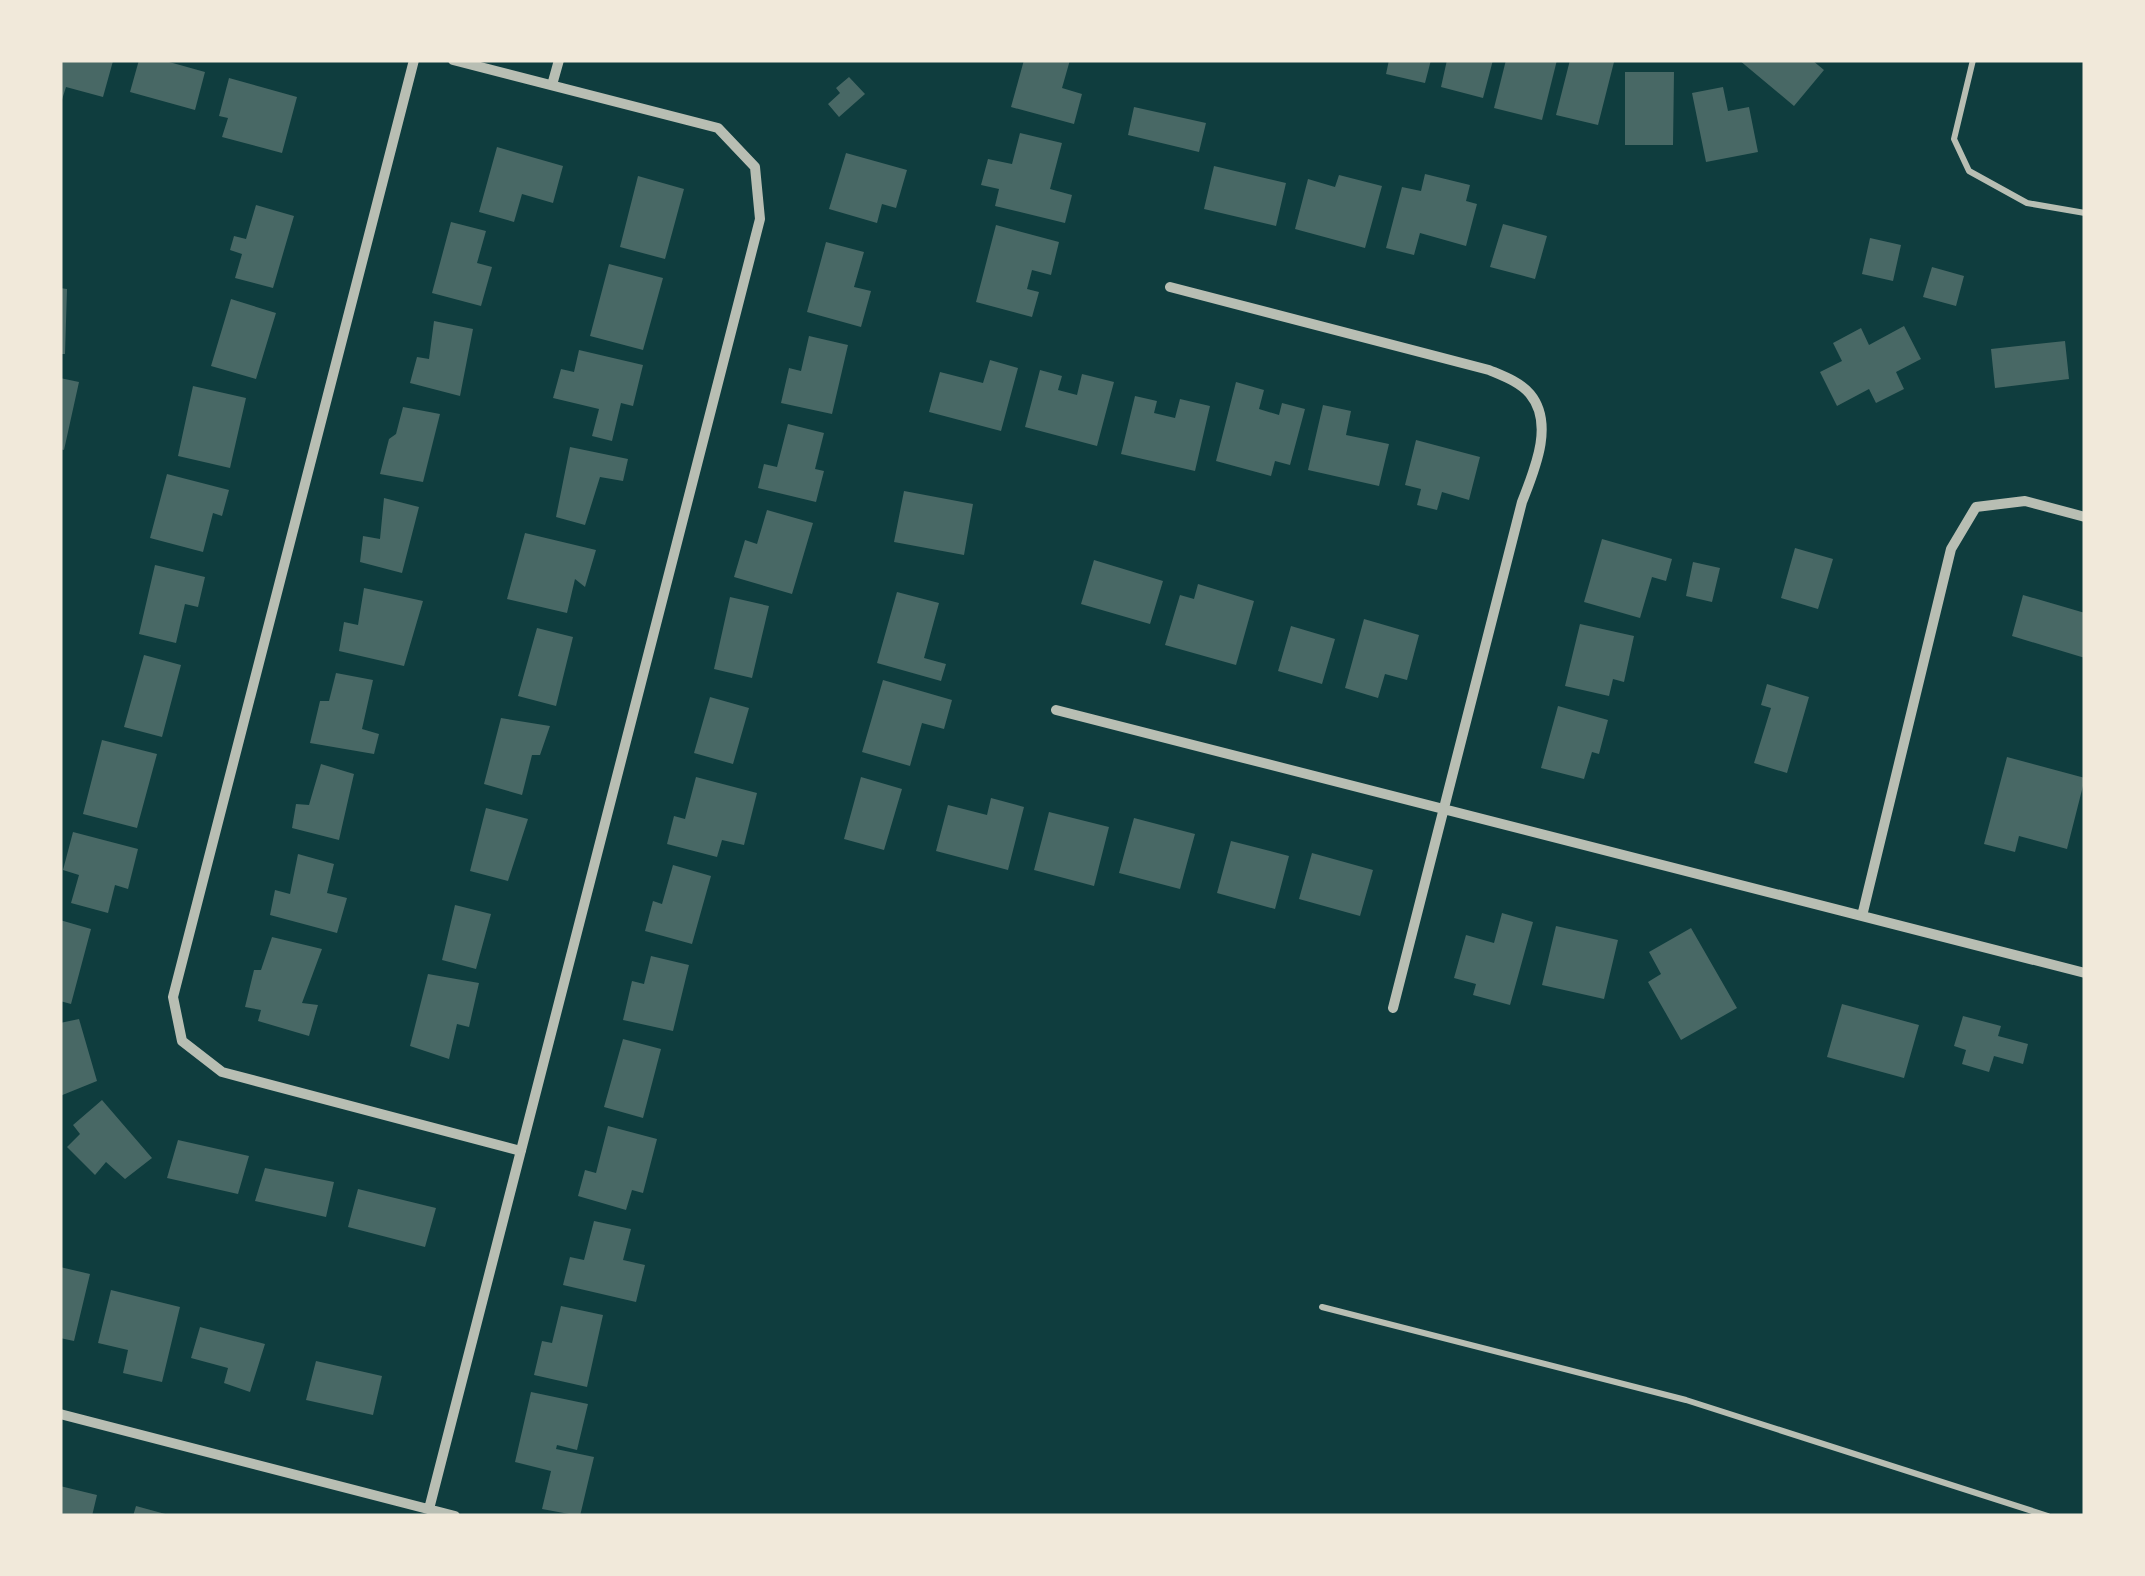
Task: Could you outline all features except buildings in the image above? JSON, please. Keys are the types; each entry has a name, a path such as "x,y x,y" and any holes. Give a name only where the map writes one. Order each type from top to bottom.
{"street":[{"path":"414,60 174,997 182,1041 222,1072 521,1151"},
{"path":"429,1509 760,219 755,167 718,128 453,60"},
{"path":"552,86 559,60"},
{"path":"1170,287 1489,370 1532,396 1542,424 1538,458 1522,502 1393,1008"},
{"path":"1862,916 1951,548 1976,507 2024,501 2085,516"},
{"path":"1056,710 1444,806 2085,973"},
{"path":"60,1414 455,1516"}],"lane":[{"path":"1973,60 1954,139 1969,171 2027,203 2085,213"},
{"path":"1322,1307 1686,1400 2048,1516"}]}
